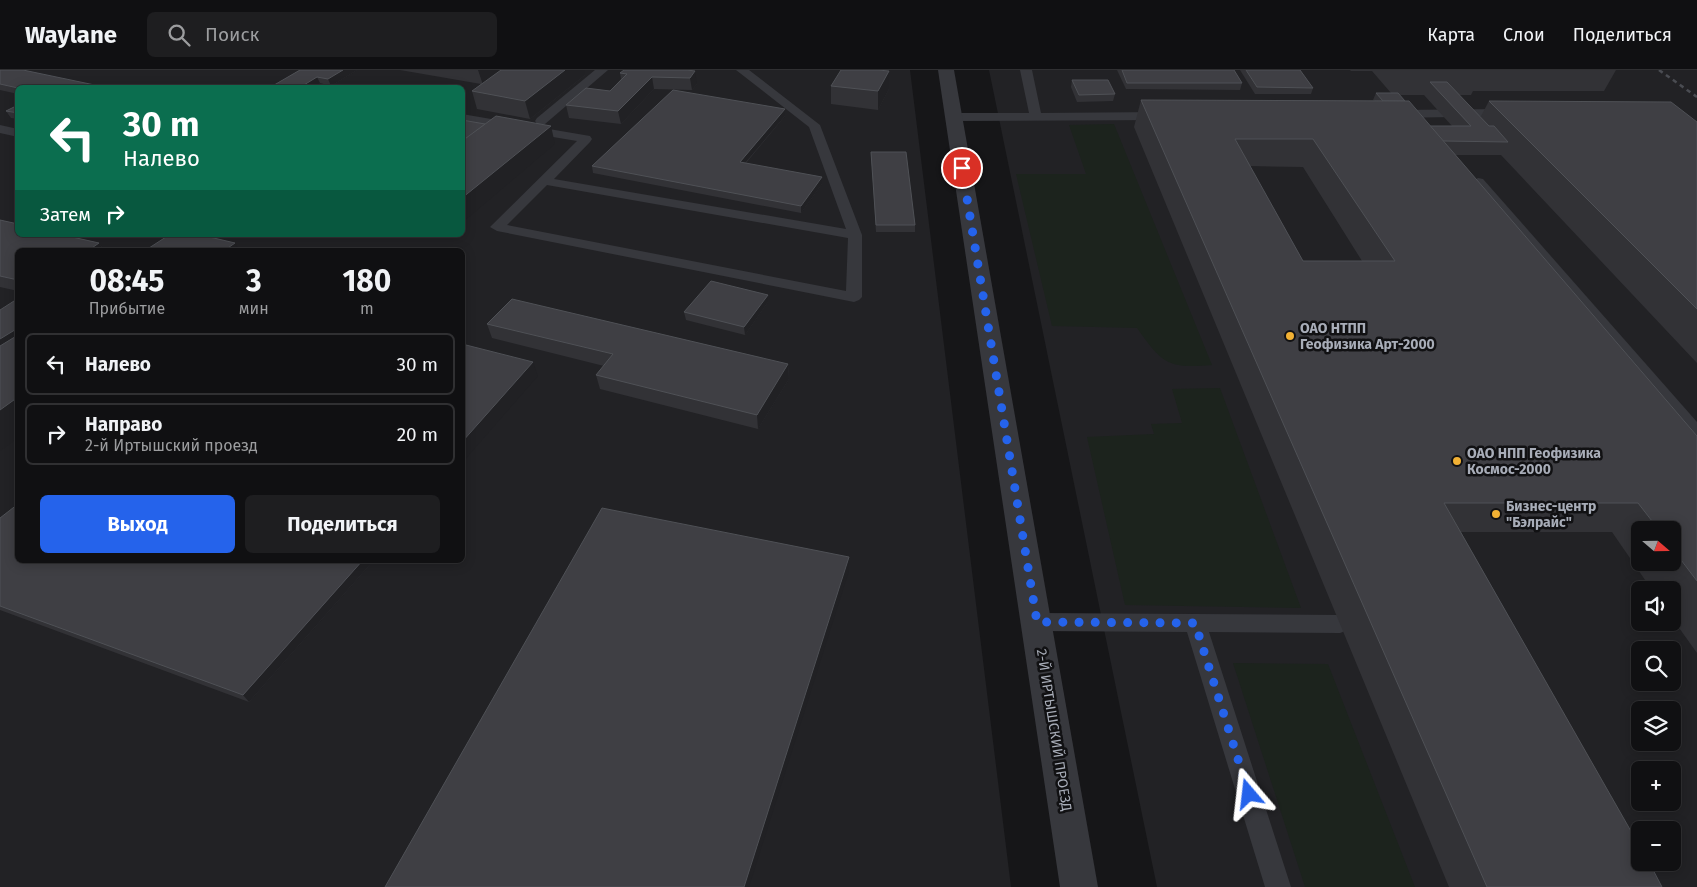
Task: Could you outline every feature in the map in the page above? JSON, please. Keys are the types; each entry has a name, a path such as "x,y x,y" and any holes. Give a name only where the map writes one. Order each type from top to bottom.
{"street":[{"name":"2-Й ИРТЫШСКИЙ ПРОЕЗД","path":"946,70 1079,887"}],"lane":[{"path":"541,121 602,70"},
{"path":"465,119 586,140 497,227 854,297 855,235 814,124 742,70"},
{"path":"1026,70 1036,117"},
{"path":"1381,114 1518,113"},
{"path":"1419,114 1432,129"},
{"path":"953,118 1177,116"},
{"path":"0,129 15,132"},
{"path":"1471,174 1697,434"},
{"path":"544,181 855,235"},
{"path":"1037,622 1340,624"},
{"path":"1195,623 1278,887"}],"shaded area":[{"path":"0,70 910,70 1011,887 0,887"},
{"path":"989,70 1697,70 1697,887 1157,887"},
{"path":"1114,124 1212,365 1185,366 1167,361 1153,349 1137,328 1052,326 1016,174 1086,174 1069,125"},
{"path":"1220,388 1301,608 1125,605 1087,437 1154,434 1151,424 1182,423 1172,389"},
{"path":"1233,663 1328,664 1415,887 1305,887"}],"building":[{"path":"0,70 23,70 95,85 15,85 15,87 0,84"},
{"path":"300,70 343,70 328,79 317,77 304,85 274,85"},
{"path":"501,70 565,70 525,101 472,91"},
{"path":"624,70 695,71 690,78 652,77 618,111 566,105 586,88 610,91 627,74 620,73"},
{"path":"841,70 889,71 878,91 831,86"},
{"path":"1122,70 1234,70 1242,83 1127,83"},
{"path":"1246,70 1300,70 1313,88 1257,87"},
{"path":"1072,80 1108,80 1115,94 1079,95"},
{"path":"1430,82 1447,82 1489,126 1494,126 1508,142 1443,141 1430,126 1471,126"},
{"path":"673,90 785,109 740,162 822,177 801,206 592,166"},
{"path":"1376,93 1398,93 1405,101 1383,101"},
{"name":"Бизнес-центр \"Бэлрайс\"","path":"1141,100 1409,101 1697,436 1697,581 1681,560 1681,521 1652,521 1638,503 1444,503 1631,831 1631,871 1654,871 1662,887 1487,887","holes":["1235,139 1313,139 1395,261 1303,261"]},
{"path":"1489,101 1671,102 1697,122 1697,309"},
{"path":"15,106 15,112 6,111"},
{"path":"496,116 551,126 465,196 465,139"},
{"path":"465,121 485,124 465,139"},
{"path":"871,152 906,152 915,225 876,225"},
{"path":"0,220 15,223 15,237 72,237 99,243 92,248 15,248 15,279 0,276"},
{"path":"166,237 210,237 235,243 228,248 149,248"},
{"path":"711,281 768,295 744,327 684,312"},
{"path":"512,299 788,364 757,415 596,375 613,354 487,324"},
{"path":"15,301 15,330 0,339 0,310"},
{"path":"15,337 15,399 0,410 0,346"},
{"path":"465,345 533,362 465,439"},
{"path":"15,506 15,563 360,563 243,695 0,606 0,518"},
{"path":"602,508 849,557 744,887 385,887"}],"railway":[{"path":"1659,70 1697,97"}],"place":[{"name":"ОАО НТПП Геофизика Арт-2000","path":"1290,336"},
{"name":"ОАО НПП Геофизика Космос-2000","path":"1457,461"},
{"name":"Бизнес-центр \"Бэлрайс\"","path":"1496,514"}],"route":[{"path":"962,168 1037,622 1195,623 1249,794"}]}
